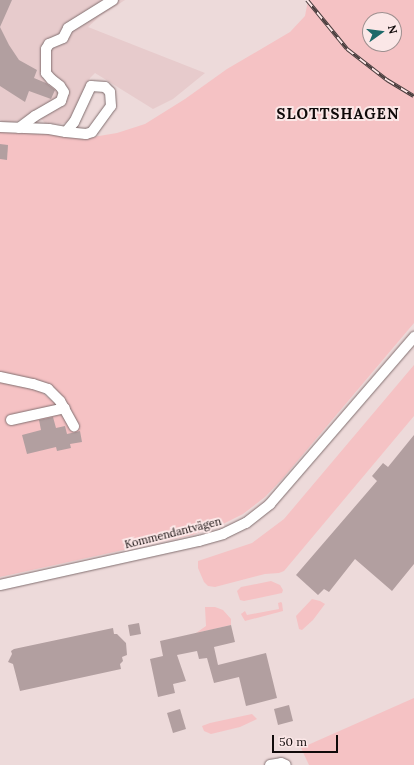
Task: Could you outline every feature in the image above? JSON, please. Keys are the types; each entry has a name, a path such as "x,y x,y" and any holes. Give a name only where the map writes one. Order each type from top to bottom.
{"street":[{"path":"19,128 35,116 61,101 64,92 60,86 46,73 46,49 49,44 63,38 68,28 113,0"},
{"path":"0,127 86,134 92,132 111,106 110,92 105,87 91,86 74,122 66,132"},
{"name":"Kommendantvägen","path":"0,585 199,541 224,534 246,523 270,504 414,337"},
{"path":"0,377 33,384 48,390 65,408 74,426"},
{"path":"11,420 65,408"},
{"path":"270,765 281,763 286,765"}],"shaded area":[{"path":"0,0 125,0 100,16 88,27 205,73 173,99 153,109 95,73 90,78 69,122 61,124 45,123 35,112 15,122 5,123 0,120"},
{"path":"308,0 414,0 414,323 283,478 265,497 243,514 223,524 192,535 0,577 0,380 39,390 51,400 57,394 0,373 0,131 93,137 117,133 145,124 185,99 227,69 290,32 305,16"},
{"path":"414,365 414,416 284,571 265,574 215,587 208,586 204,582 198,568 198,561 252,543 284,519"},
{"path":"271,581 280,585 283,590 282,593 244,601 240,600 237,591 241,587"},
{"path":"312,599 325,604 313,620 302,630 299,629 296,616"},
{"path":"281,602 283,611 245,621 241,614 245,611 247,615 279,609 278,603"},
{"path":"205,607 215,607 223,610 231,619 231,625 196,633 206,626"},
{"path":"414,698 414,765 309,765 301,748"},
{"path":"252,714 257,719 240,727 211,734 204,731 202,726 210,723"}],"building":[{"path":"0,0 12,0 0,27"},
{"path":"0,27 19,60 37,70 34,78 46,83 55,90 51,99 29,91 25,102 0,86"},
{"path":"0,144 8,145 7,160 0,159"},
{"path":"53,417 56,428 65,426 67,434 80,431 82,442 70,444 71,448 57,451 56,447 27,454 22,435 41,430 39,420"},
{"path":"414,435 414,564 392,591 355,559 329,592 324,589 318,595 296,575 377,481 372,476 383,463 388,467"},
{"path":"139,623 141,634 130,636 128,625"},
{"path":"231,625 235,642 214,647 218,665 266,653 277,698 246,706 239,677 214,683 207,658 199,659 197,651 177,655 186,681 173,684 175,693 158,697 150,659 163,656 160,641"},
{"path":"113,628 114,634 117,634 126,643 127,655 122,657 123,661 120,664 121,669 20,691 13,664 8,662 12,654 11,651 14,649"},
{"path":"289,705 293,721 278,725 274,709"},
{"path":"180,709 186,729 173,733 167,713"}],"railway":[{"path":"307,0 347,49 387,80 414,96"}],"district":[{"name":"SLOTTSHAGEN","path":"338,114"}]}
